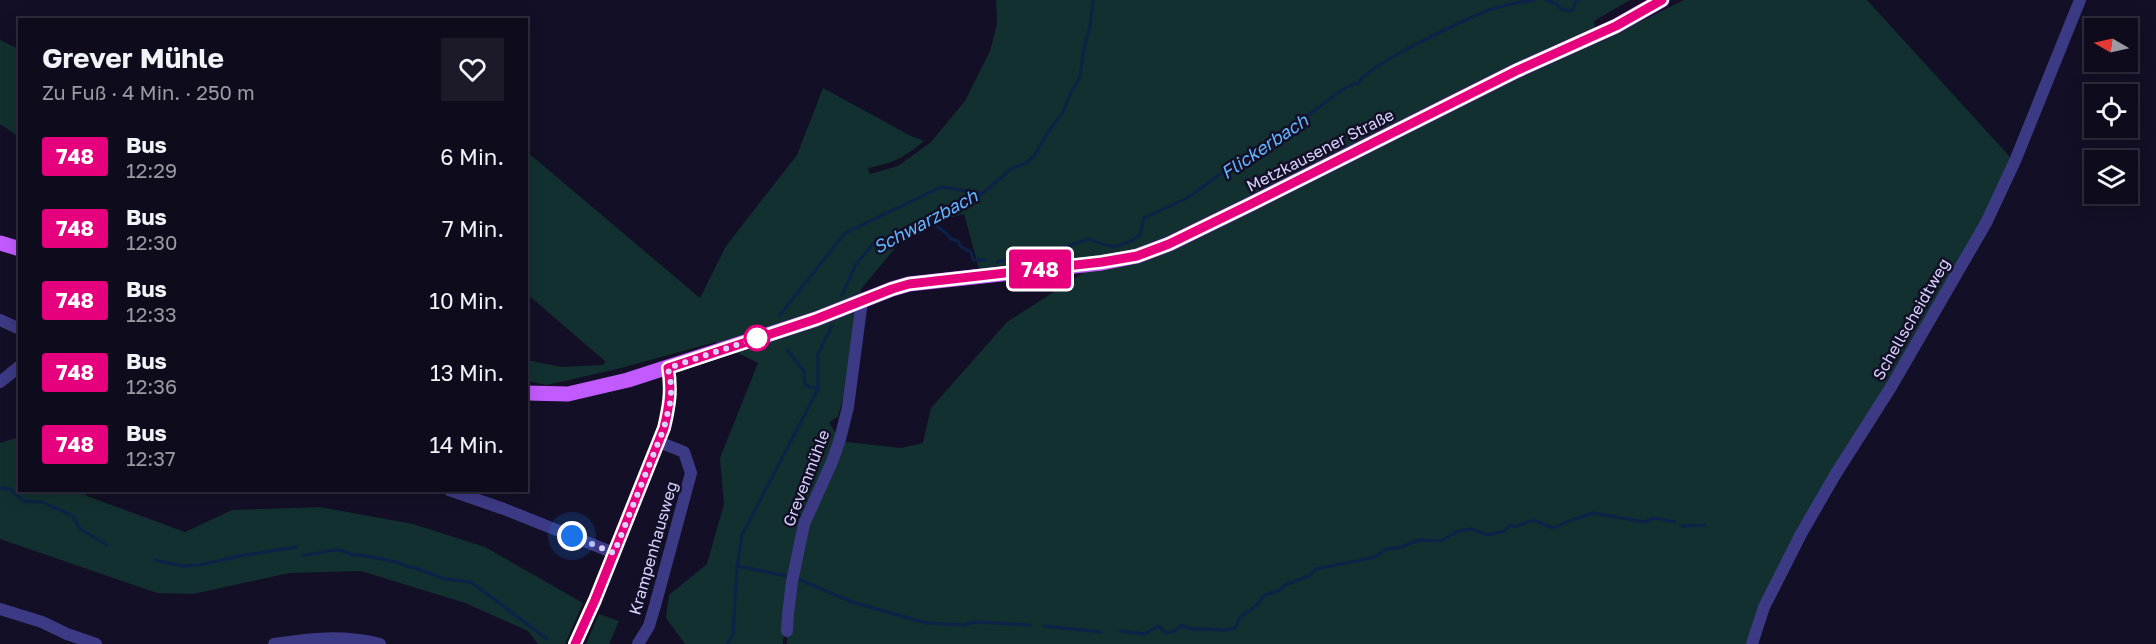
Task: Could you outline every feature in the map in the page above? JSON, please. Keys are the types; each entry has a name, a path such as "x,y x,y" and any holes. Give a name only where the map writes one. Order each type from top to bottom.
{"main road":[{"name":"Metzkausener Straße","path":"528,393 549,395 585,392 668,368 816,319 892,289 928,281 1102,262 1137,256 1169,244 1516,71 1616,26 1662,0"},
{"path":"0,243 18,248"}],"street":[{"name":"Schellscheidtweg","path":"1752,644 1764,607 1801,534 1835,475 1891,387 1986,223 2015,161 2080,0"},
{"name":"Grevenmühle","path":"787,631 792,582 804,524 832,462 848,407 862,301"},
{"path":"0,320 18,327"},
{"path":"0,381 18,368"},
{"path":"575,644 659,442 671,399 668,368"},
{"name":"Krampenhausweg","path":"638,644 649,626 692,473 684,452 659,442"},
{"path":"455,492 614,553"},
{"path":"0,609 42,622 94,644"},
{"path":"274,644 322,638 380,644"}],"green space":[{"path":"996,0 1630,0 1594,21 1597,43 1684,0 1867,0 2011,158 1983,221 1843,456 1749,644 787,644 787,615 784,614 783,644 685,644 666,618 669,595 707,564 724,504 720,458 758,363 716,342 547,385 528,381 528,360 562,367 602,365 606,362 528,295 528,153 700,298 726,246 797,155 823,88 924,141 898,159 868,168 870,174 898,166 931,142 965,101 990,51 997,24","holes":["964,214 979,269 1102,258 1083,273 1007,322 931,408 923,443 901,448 838,441 829,422 838,417 853,361 854,335 861,289 912,228"]},
{"path":"0,40 18,49 18,136 0,124"},
{"path":"18,437 18,492 84,492 87,496 185,532 232,510 320,507 413,524 485,547 583,603 565,644 538,644 528,631 465,603 361,571 289,573 193,594 157,593 0,539 0,443"},
{"path":"599,614 619,621 609,644 586,644"}],"waterway":[{"name":"Schwarzbach","path":"842,295 856,264 873,244 956,209 983,193 1011,169 1026,163 1034,156 1062,114 1080,77 1093,0"},
{"name":"Flickerbach","path":"997,262 1018,255 1029,259 1089,239 1110,246 1127,243 1140,235 1144,218 1187,198 1249,154 1262,150 1267,142 1342,90 1358,84 1378,66 1440,32 1489,10 1534,0"},
{"name":"Flickerbach","path":"1546,0 1569,11 1573,10 1578,0"},
{"path":"779,316 845,233 941,187 981,193"},
{"name":"Flickerbach","path":"932,221 951,239 958,241 961,247 971,252 973,260 986,260"},
{"name":"Schwarzbach","path":"727,644 733,634 737,566 742,535 818,389 818,354 832,326"},
{"path":"787,350 804,371 805,385 817,389"},
{"path":"0,488 10,489 23,501 42,502 73,516 80,529 107,545"},
{"path":"1120,631 1145,634 1158,626 1166,633 1175,631 1181,625 1196,629 1235,628 1240,617 1254,608 1265,595 1309,576 1316,569 1375,557 1386,549 1398,548 1419,540 1441,541 1458,531 1471,529 1488,535 1504,531 1509,526 1517,526 1534,520 1553,528 1593,513 1644,522 1654,518 1675,522"},
{"path":"1682,526 1705,525"},
{"path":"155,560 182,566 199,565 297,547"},
{"path":"302,555 339,550 351,555 396,562 445,579 471,582 547,639"},
{"path":"737,566 787,576"},
{"path":"798,579 852,602 926,623 964,625 974,622 1030,625"},
{"path":"1044,626 1101,632"}],"bus line":[{"name":"748","path":"575,644 664,428 671,399 668,368 816,319 909,284 1137,256 1169,244 1516,71 1616,26 1662,0"}],"route":[{"path":"572,536 614,553 664,428 671,399 668,368 757,338"}]}
